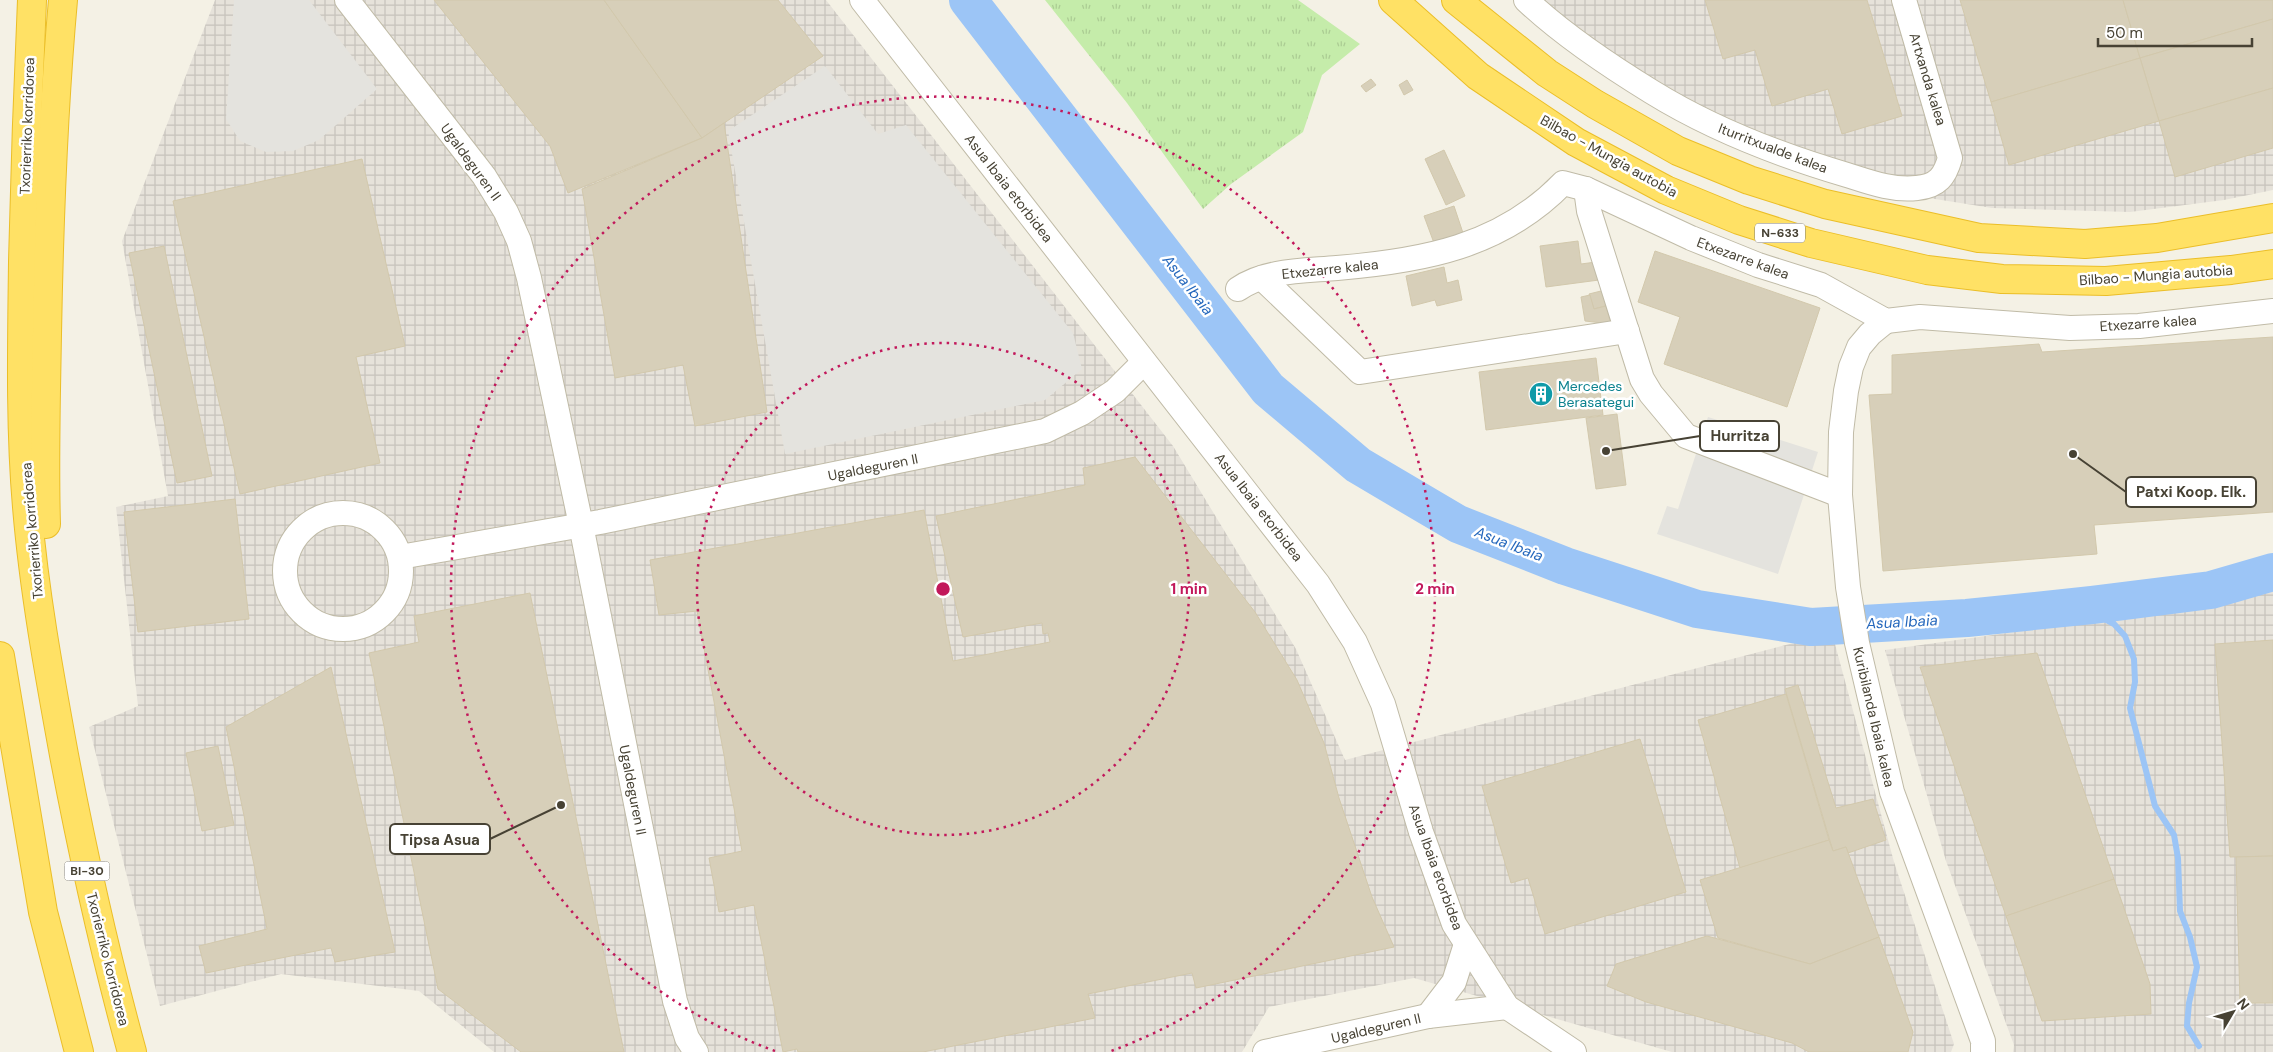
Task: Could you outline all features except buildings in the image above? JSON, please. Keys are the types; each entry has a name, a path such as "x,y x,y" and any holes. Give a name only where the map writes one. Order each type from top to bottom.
{"highway":[{"name":"Txorierriko korridorea","path":"32,0 23,282 22,417 33,569 51,688 93,901 132,1052"},
{"path":"51,688 45,465 52,153 63,0"},
{"name":"Bilbao - Mungia autobia","path":"1393,0 1478,76 1576,142 1666,190 1739,220 1811,243 1927,270 2002,279 2106,281 2231,270 2273,264"},
{"path":"1456,0 1547,74 1595,104 1678,151 1749,180 1825,204 1979,238 2085,244 2157,238 2273,218"},
{"path":"0,656 43,912"},
{"path":"0,766 43,912 80,1052"}],"street":[{"name":"Ugaldeguren II","path":"347,0 484,176 506,212 519,242 529,278 581,525 675,1001 687,1038 696,1052"},
{"name":"Asua Ibaia etorbidea","path":"862,0 1318,584 1355,642 1383,704 1421,832 1454,924 1506,1007 1574,1052"},
{"name":"Iturritxualde kalea","path":"1526,0 1551,23 1652,92 1730,134 1810,164 1884,186 1917,188 1934,184 1946,174 1950,158"},
{"name":"Artxanda kalea","path":"1904,0 1950,158"},
{"name":"Etxezarre kalea","path":"1238,289 1252,279 1394,262 1444,251 1499,231 1520,220 1536,209 1563,183 1586,189 1691,238 1758,265 1821,285 1886,321 1920,317 2070,328 2139,326 2273,311"},
{"path":"1586,189 1589,211 1642,379 1651,394 1686,436 1840,495"},
{"path":"1262,278 1360,372 1627,331"},
{"name":"Kuribilanda Ibaia kalea","path":"1886,321 1870,334 1859,347 1851,367 1841,432 1840,495 1848,587 1857,643 1892,792 1976,1019 1983,1041 1984,1052"},
{"name":"Ugaldeguren II","path":"400,557 581,525 1045,431 1082,413 1114,391 1144,362"},
{"path":"340,513 360,515 378,524 392,539 400,557 402,575 398,593 388,609 375,621 358,628 340,630 322,626 306,617 293,602 286,583 285,563 295,538 304,528 320,517 340,513"},
{"name":"Ugaldeguren II","path":"1428,1016 1454,982 1466,944"},
{"name":"Ugaldeguren II","path":"1265,1052 1428,1016 1506,1007"}],"shaded area":[{"path":"215,0 826,0 1173,446 1296,649 1345,760 1832,633 1894,862 1954,1044 1951,1052 1672,1052 1414,978 1269,1007 1242,1052 494,1052 419,991 281,974 160,1006 89,727 138,706 116,507 168,496 122,241"},
{"path":"234,0 309,0 377,89 319,140 293,151 266,152 240,141 226,119"},
{"path":"1526,0 2273,0 2273,190 2224,200 2130,212 1992,208 1916,196 1730,134"},
{"path":"825,66 878,134 906,125 1073,333 1082,369 1045,400 785,454 728,131"},
{"path":"1708,417 1818,452 1778,574 1657,534 1667,506 1678,509"},
{"path":"2273,583 2273,1052 2013,1052 2014,1045 1946,861 1885,650 2114,618 2162,609"}],"green space":[{"path":"1045,0 1298,0 1360,44 1322,75 1303,132 1231,184 1203,209 1127,103"}],"waterway":[{"name":"Asua Ibaia","path":"968,0 1268,389 1358,465 1458,524 1565,566 1697,609 1811,627 1967,618 2092,605 2211,590 2273,572"},
{"path":"2079,605 2114,624 2125,636 2134,659 2135,682 2130,708 2155,806 2174,835 2178,858 2180,911 2190,937 2197,967 2189,1003 2187,1026 2199,1046"}],"place":[{"name":"Mercedes Berasategui","path":"1541,394"},
{"name":"Hurritza","path":"1606,451"},
{"name":"Patxi Koop. Elk.","path":"2073,454"},
{"name":"Tipsa Asua","path":"561,805"}]}
